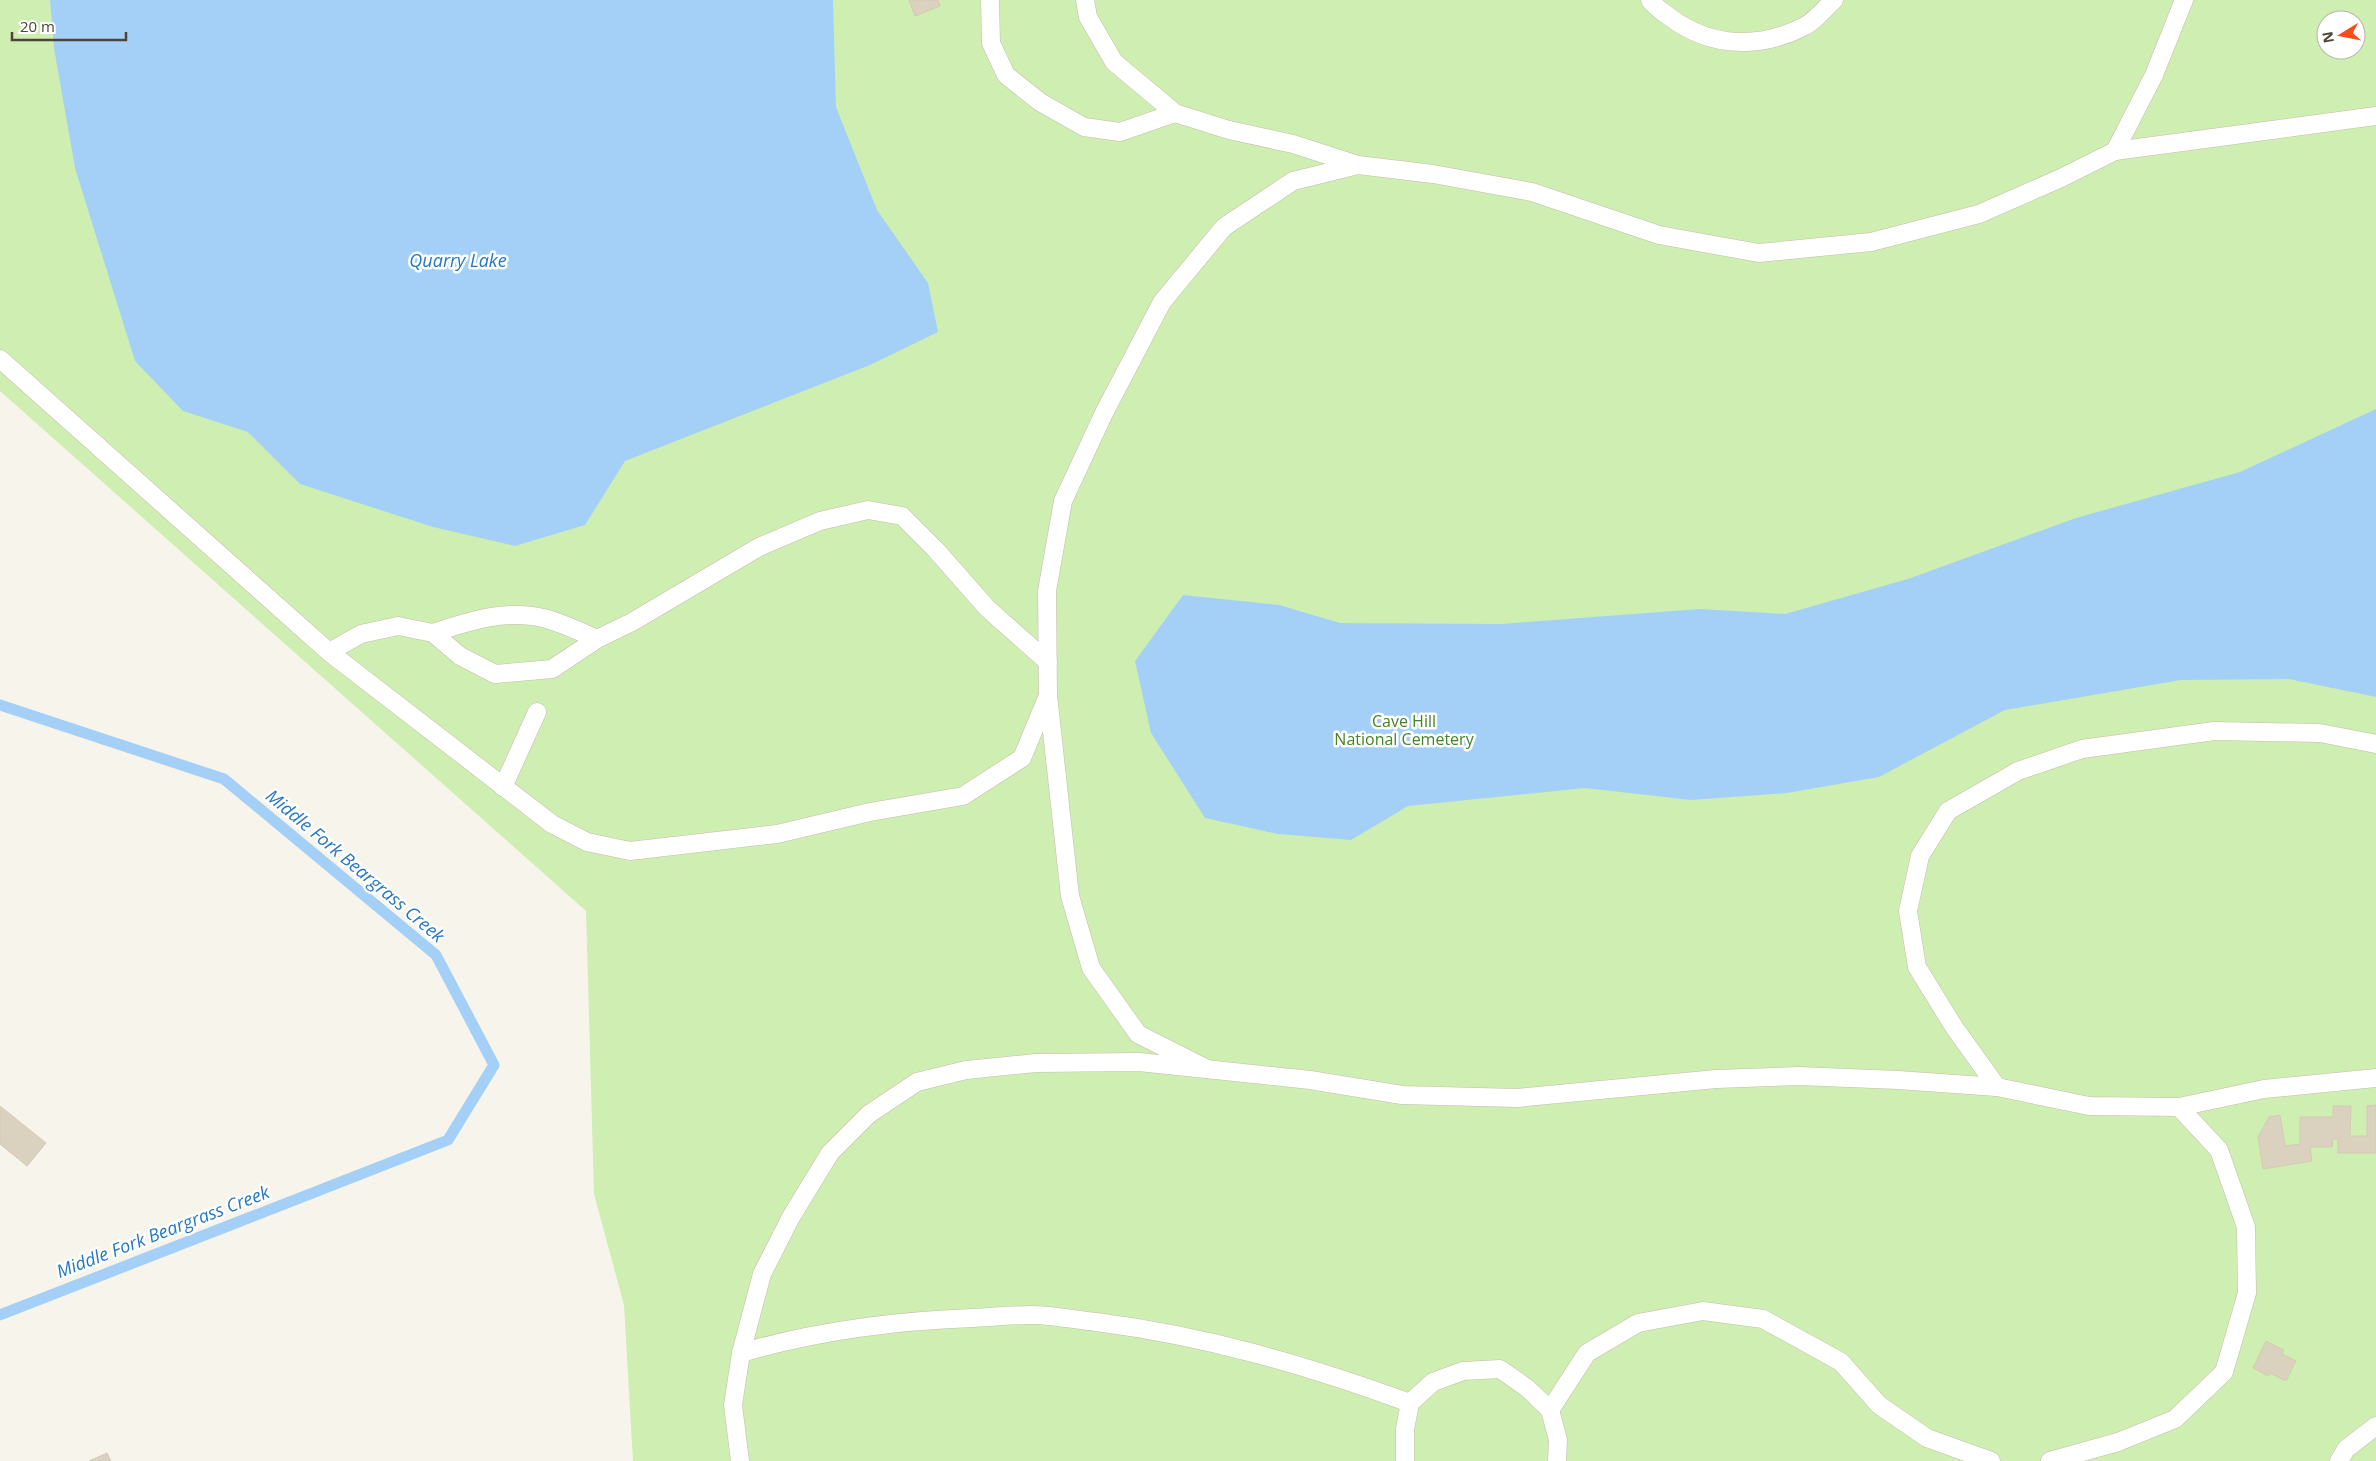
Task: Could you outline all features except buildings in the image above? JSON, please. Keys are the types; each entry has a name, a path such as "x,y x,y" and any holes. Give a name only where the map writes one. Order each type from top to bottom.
{"lane":[{"path":"990,0 991,43 1006,75 1040,102 1084,126 1120,132 1175,113"},
{"path":"1085,0 1088,16 1114,62 1175,113 1228,130 1293,144 1358,165 1433,174 1532,192 1659,235 1759,253 1870,242 1979,214 2061,178 2115,151 2376,116"},
{"path":"1650,0 1654,6 1688,30 1727,42 1768,40 1807,25 1834,0"},
{"path":"2115,151 2154,76 2184,0"},
{"path":"1207,1069 1138,1034 1091,968 1070,896 1048,696 1047,592 1064,501 1104,412 1162,302 1224,227 1293,181 1358,165"},
{"path":"0,359 329,652 552,824 587,842 630,851 777,834 870,812 963,796 1022,758 1048,696"},
{"path":"329,652 361,634 398,626 433,633 460,656 495,674 552,669 597,639 632,622 759,547 820,521 868,510 902,516 936,550 988,608 1048,662"},
{"path":"433,633 468,621 509,614 546,619 597,639"},
{"path":"503,787 537,712"},
{"path":"1996,1087 1954,1027 1917,967 1908,911 1920,856 1948,811 2018,771 2082,749 2214,731 2320,733 2376,744"},
{"path":"740,1461 733,1405 741,1353 762,1274 791,1217 830,1153 869,1114 917,1082 966,1070 1036,1064 1139,1062 1310,1080 1402,1095 1517,1098 1716,1079 1800,1076 1996,1087 2089,1106 2179,1107 2264,1089 2376,1078"},
{"path":"2050,1461 2118,1442 2175,1419 2224,1372 2247,1293 2246,1226 2219,1150 2179,1107"},
{"path":"1550,1410 1587,1353 1638,1323 1703,1311 1763,1319 1841,1362 1879,1405 1927,1438 1990,1461"},
{"path":"741,1353 779,1342 826,1333 917,1320 1033,1315 1143,1328 1249,1350 1410,1403"},
{"path":"1404,1461 1405,1428 1410,1403 1433,1382 1463,1371 1500,1369 1527,1388 1550,1410 1558,1440 1557,1461"},
{"path":"2339,1461 2346,1449 2376,1426"}],"green space":[{"name":"Cave Hill National Cemetery","path":"0,0 2376,0 2376,1461 633,1461 624,1305 594,1194 586,911 0,391"}],"water":[{"name":"Quarry Lake","path":"50,0 833,0 836,107 877,210 928,283 938,332 870,365 625,461 585,525 515,546 433,527 300,484 248,432 183,411 135,361 75,168 54,48"},
{"path":"2376,409 2376,697 2289,679 2181,680 2005,710 1879,777 1787,793 1691,800 1585,788 1408,806 1351,840 1278,834 1205,818 1151,733 1135,661 1183,595 1279,605 1340,623 1501,624 1700,609 1785,614 1908,579 2076,518 2240,472"}],"waterway":[{"name":"Middle Fork Beargrass Creek","path":"0,705 224,779 436,955 494,1065 448,1140 0,1315"}]}
